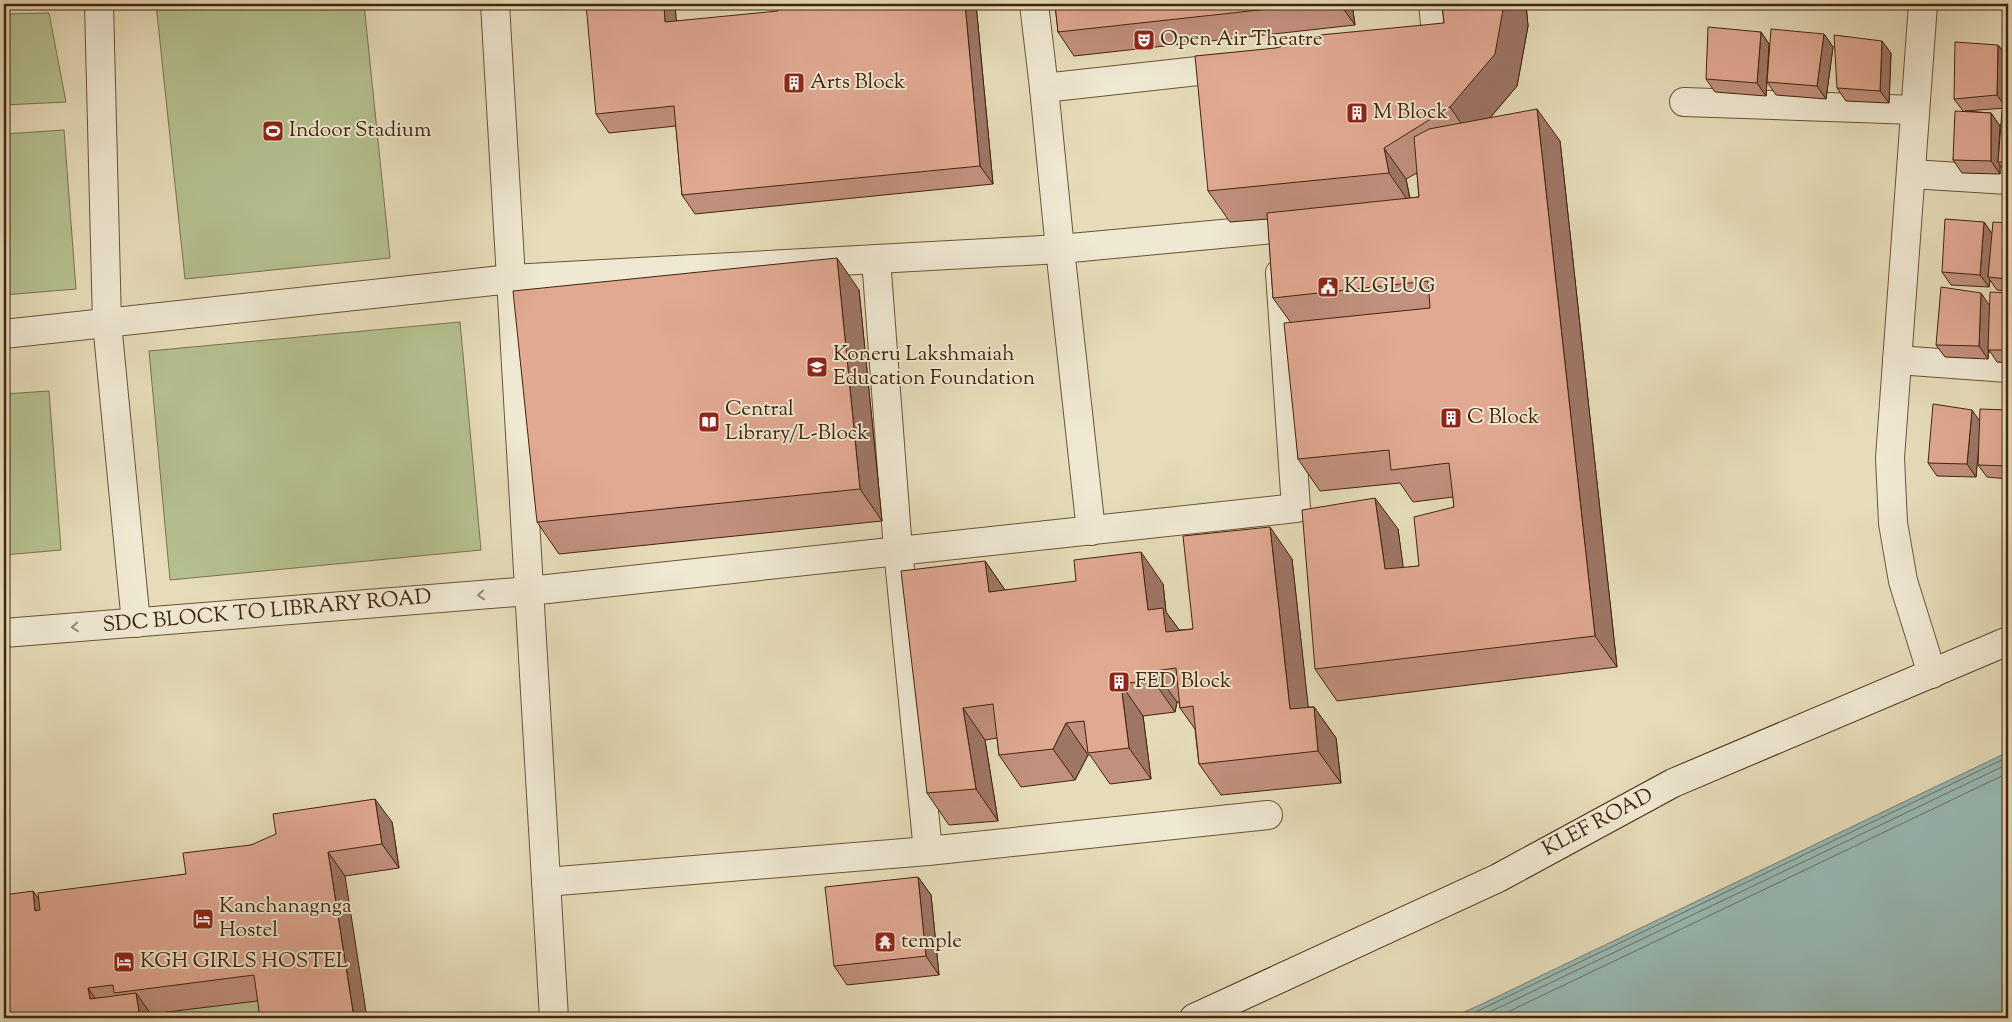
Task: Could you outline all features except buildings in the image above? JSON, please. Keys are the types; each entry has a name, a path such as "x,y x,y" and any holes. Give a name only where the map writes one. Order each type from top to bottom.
{"street":[{"path":"99,4 107,323 136,622"},
{"path":"495,4 554,1018"},
{"path":"1034,4 1091,531"},
{"path":"1398,48 1437,43 1433,4"},
{"path":"1923,4 1890,458 1893,523 1903,581 1932,674"},
{"path":"1044,88 1260,64"},
{"path":"1684,102 1915,110"},
{"path":"1910,174 2008,180"},
{"path":"4,334 511,279 1060,248 1335,224"},
{"name":"SDC BLOCK TO LIBRARY ROAD","path":"4,633 530,591 1296,508 1276,229"},
{"path":"876,259 898,550 928,851"},
{"path":"1897,360 2008,368"},
{"name":"KLEF ROAD","path":"1194,1018 1498,878 1673,783 2008,641"},
{"path":"546,882 928,851 1268,815"}],"green space":[{"name":"Indoor Stadium","path":"156,4 364,4 390,258 185,279"},
{"path":"49,13 66,102 4,105 4,14"},
{"path":"64,130 76,289 4,295 4,134"},
{"path":"460,322 481,550 170,580 149,351"},
{"path":"49,391 61,550 4,555 4,394"},
{"path":"271,999 273,1018 106,1018"}],"water":[{"path":"2008,752 2008,1018 1451,1018 1482,1004"}],"place":[{"name":"Open Air Theatre","path":"1144,40"},
{"name":"Arts Block","path":"794,83"},
{"name":"M Block","path":"1357,113"},
{"name":"Indoor Stadium","path":"273,131"},
{"name":"KLGLUG","path":"1328,287"},
{"name":"Koneru Lakshmaiah Education Foundation","path":"817,367"},
{"name":"C Block","path":"1451,418"},
{"name":"Central Library/L-Block","path":"709,422"},
{"name":"FED Block","path":"1119,682"},
{"name":"Kanchanagnga Hostel","path":"203,919"},
{"name":"temple","path":"885,942"},
{"name":"KGH GIRLS HOSTEL","path":"124,962"}]}
